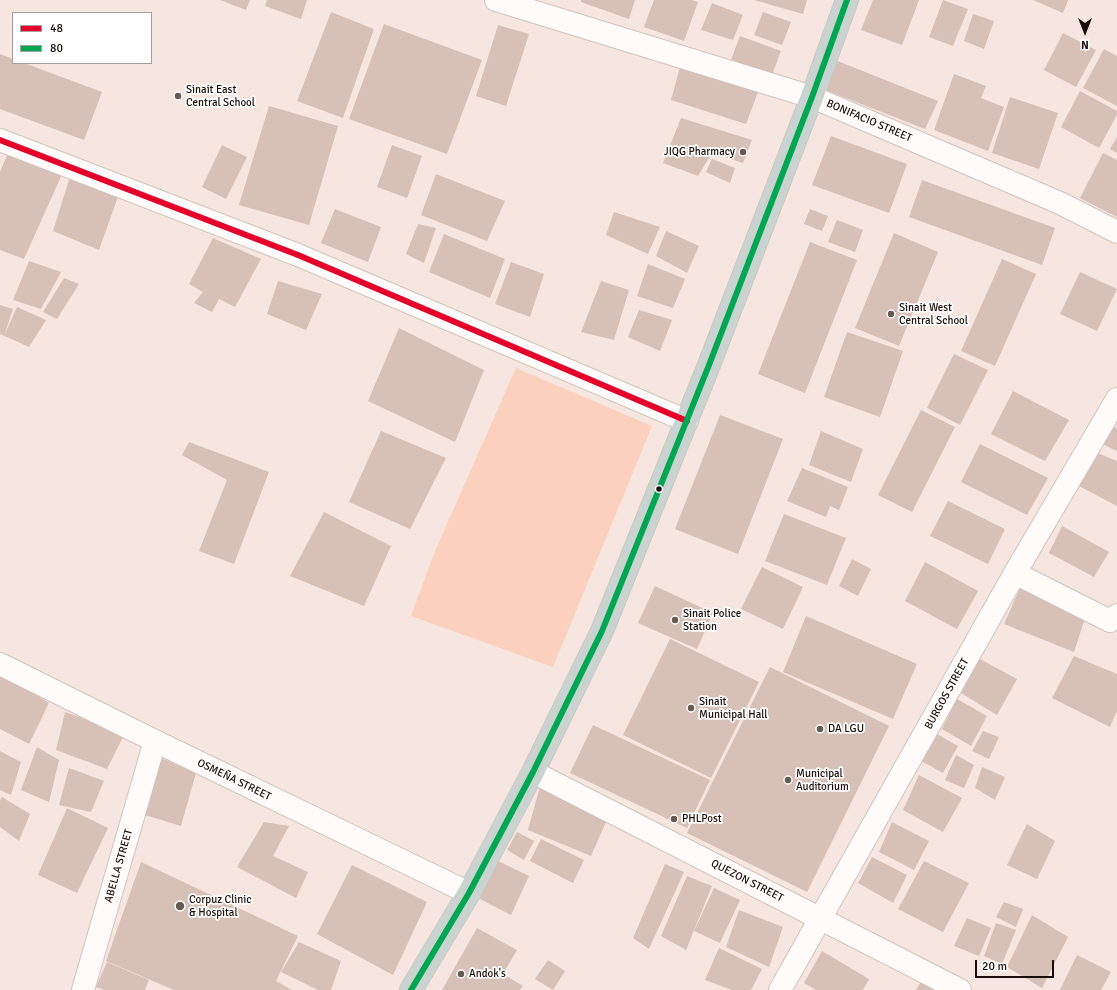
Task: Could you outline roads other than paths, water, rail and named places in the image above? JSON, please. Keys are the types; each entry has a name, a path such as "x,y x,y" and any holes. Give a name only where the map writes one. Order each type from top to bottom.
{"highway":[{"path":"411,990 469,893 533,772 602,631 687,421 812,97 847,0"}],"street":[{"name":"BONIFACIO STREET","path":"496,0 812,97 1060,203 1117,232"},
{"path":"0,140 298,255 687,421"},
{"name":"BURGOS STREET","path":"780,990 1015,573 1117,399"},
{"path":"1015,573 1115,620"},
{"name":"OSMEÑA STREET","path":"0,664 154,741 469,893"},
{"name":"ABELLA STREET","path":"83,990 154,741"},
{"name":"QUEZON STREET","path":"533,772 960,990"}],"place":[{"name":"Sinait East Central School","path":"178,96"},
{"name":"JIQG Pharmacy","path":"743,152"},
{"name":"Sinait West Central School","path":"891,314"},
{"name":"Sinait Police Station","path":"675,620"},
{"name":"Sinait Municipal Hall","path":"691,708"},
{"name":"DA LGU","path":"820,729"},
{"name":"Municipal Auditorium","path":"788,780"},
{"name":"PHLPost","path":"674,819"},
{"name":"Corpuz Clinic & Hospital","path":"180,906"},
{"name":"Andok's","path":"461,974"}]}
